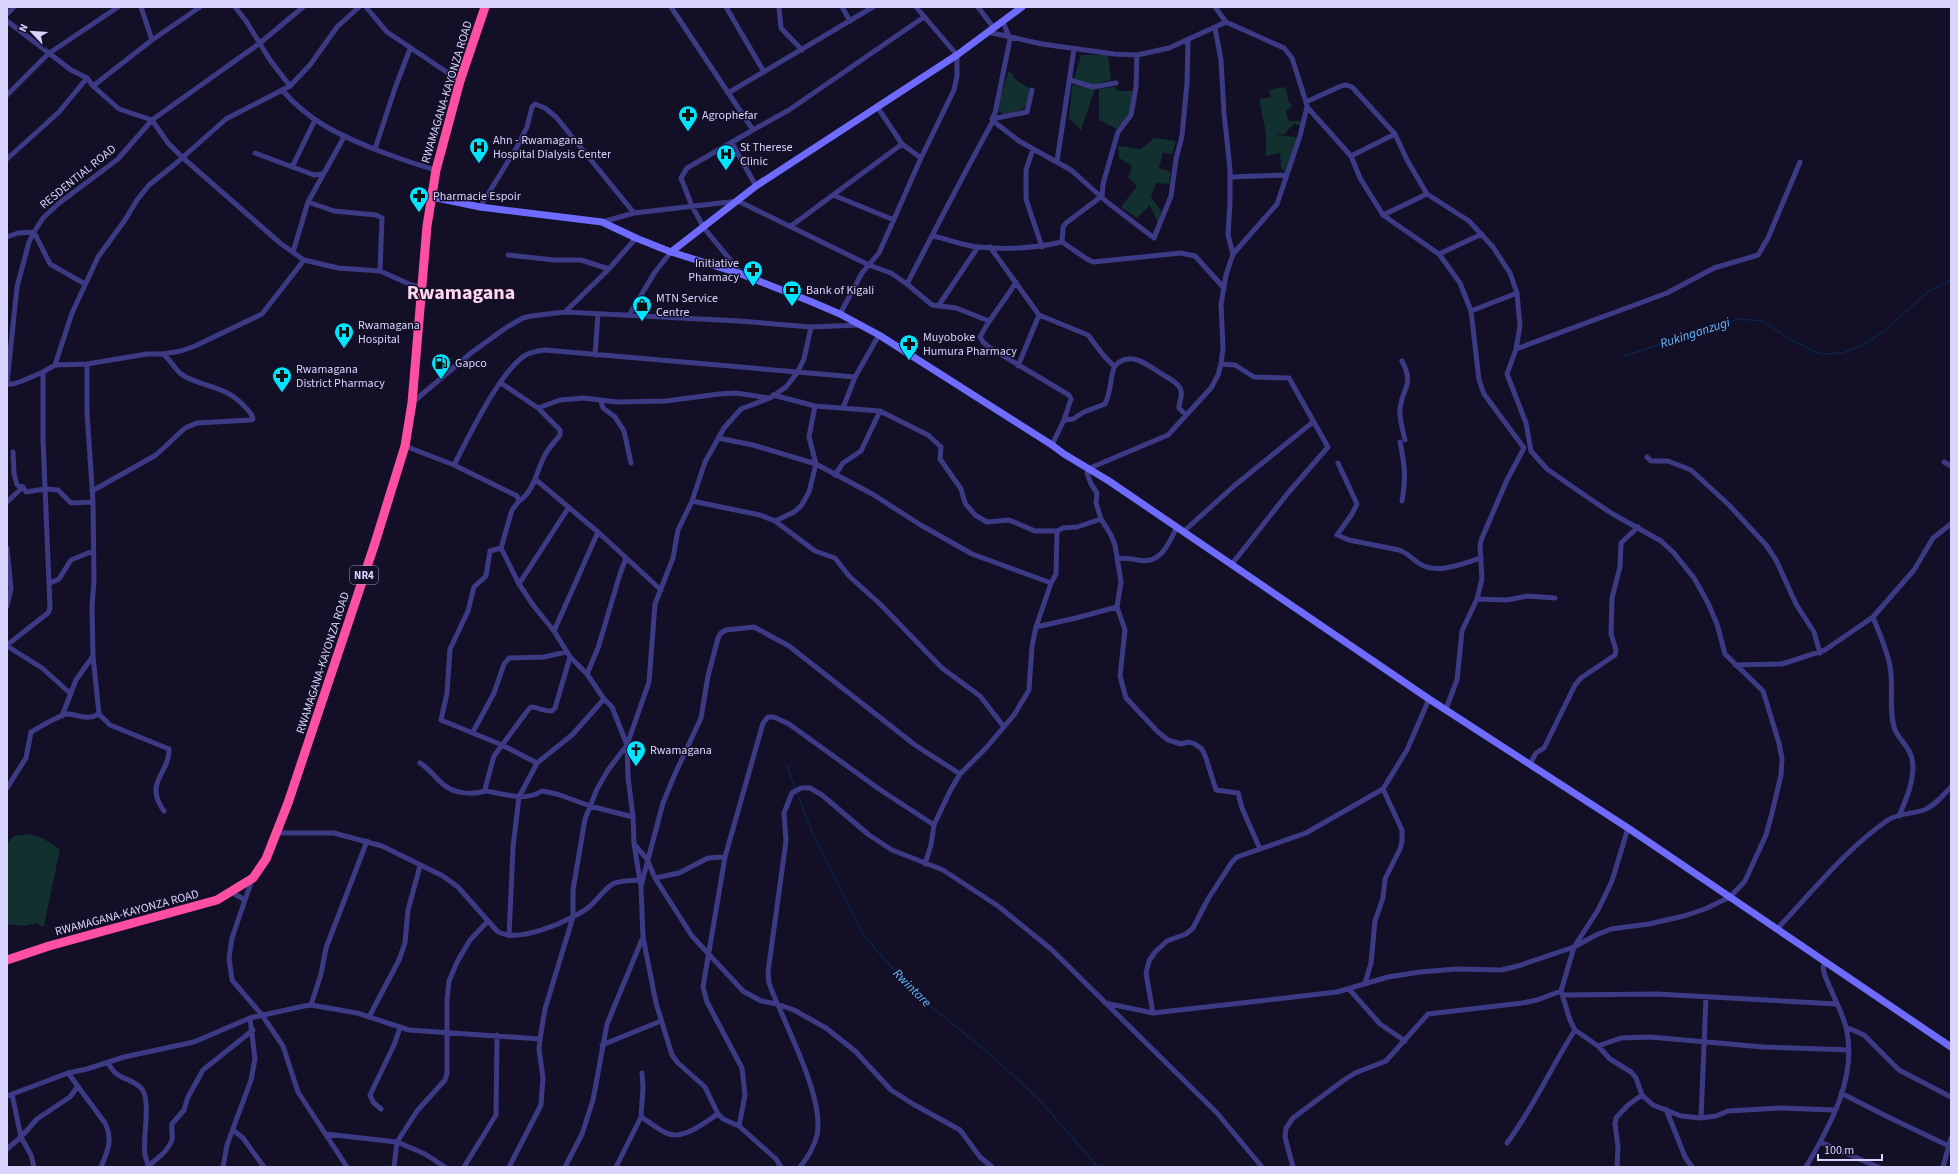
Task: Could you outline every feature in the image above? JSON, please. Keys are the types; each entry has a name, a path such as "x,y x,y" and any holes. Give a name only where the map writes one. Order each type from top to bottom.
{"highway":[{"name":"RWAMAGANA-KAYONZA ROAD","path":"7,960 49,946 216,900 253,878 266,859 277,833 373,550 405,446 412,403 422,288 436,170 460,81 485,7"}],"main road":[{"path":"671,252 704,228 756,186 878,108 957,55 1022,7"},
{"path":"432,198 480,207 602,222 671,252 741,274 861,324 1090,468 1429,699 1628,828 1951,1047"}],"street":[{"path":"7,14 14,7"},
{"path":"7,95 48,54 118,7"},
{"path":"141,7 152,40"},
{"path":"93,86 152,40 200,7"},
{"path":"235,7 290,86"},
{"name":"RESDENTIAL ROAD","path":"7,383 17,287 24,257 34,232 43,218 58,204 118,159 152,120 260,43 303,7"},
{"path":"55,365 72,313 101,251 149,185 226,119 290,86 310,65 337,27 358,7"},
{"path":"366,7 387,32 410,49 460,81"},
{"path":"671,7 753,130"},
{"path":"726,7 764,72"},
{"path":"779,7 779,21 781,28 802,50"},
{"path":"842,7 850,21"},
{"path":"728,93 873,7"},
{"path":"840,314 858,279 879,253 921,158 954,90 957,76 957,55 916,7"},
{"path":"978,7 990,30 1010,39 1114,54 1137,55 1169,48 1188,41 1226,22"},
{"path":"1216,7 1226,22 1284,48 1292,58 1306,104 1351,156 1360,178 1383,215 1439,254 1460,283 1471,311 1479,380 1484,394 1524,448 1507,480 1482,538 1481,558 1483,572 1477,599 1462,631 1457,680 1446,709"},
{"path":"741,274 704,228 692,206 681,178 683,173 687,168 788,110 924,17"},
{"path":"7,21 48,54 71,70 87,78 93,86 119,109 152,120 168,143 182,157 292,252 304,260 338,268 380,271 422,288"},
{"path":"907,284 933,236 995,112 1008,58 1010,39 1003,22"},
{"path":"1215,28 1221,60 1230,178 1228,235 1233,254"},
{"path":"992,120 1033,149 1057,161 1154,238 1171,196 1176,159 1182,136 1187,83 1188,41"},
{"path":"375,149 395,88 410,49"},
{"path":"1057,161 1074,49"},
{"path":"1062,242 1063,227 1066,223 1102,196 1103,184 1118,132 1131,115 1136,87 1137,55"},
{"path":"7,159 59,112 87,78"},
{"path":"1070,80 1093,87 1116,83"},
{"path":"1105,1002 1153,1013 1337,992 1388,976 1420,972 1456,969 1501,970 1518,966 1574,947 1611,929 1649,924 1706,909 1730,897 1745,881 1766,835 1781,775 1782,759 1779,743 1763,691 1725,654 1717,624 1694,578 1673,552 1661,542 1611,513 1547,469 1531,451 1526,423 1507,374 1516,349 1520,326 1517,292 1510,273 1493,247 1469,221 1427,194 1406,160 1395,134 1349,85 1341,86 1306,104"},
{"path":"282,90 296,106 315,120 344,137 398,159 436,170"},
{"path":"992,120 1027,112 1032,90"},
{"path":"480,207 517,147 527,127 532,107 535,104 538,104 556,117 634,213"},
{"path":"1260,849 1242,808 1238,793 1216,790 1202,749 1189,742 1180,744 1168,740 1158,732 1126,698 1120,676 1125,630 1117,607 1121,582 1112,535 1101,519 1096,503 1097,493 1087,473 1090,468 1168,435 1211,388 1218,375 1221,364 1223,348 1221,304 1226,274 1233,254 1274,208 1281,194 1300,136 1306,104"},
{"path":"878,108 902,144 921,158"},
{"path":"292,167 315,120"},
{"path":"1351,156 1395,134"},
{"path":"292,252 308,202 322,174 344,137"},
{"path":"732,143 756,186"},
{"path":"791,226 902,144"},
{"path":"1033,149 1026,170 1026,199 1042,247"},
{"path":"255,153 314,174 322,174"},
{"path":"1516,349 1667,293 1714,268 1758,255 1768,238 1800,162"},
{"path":"314,174 318,183"},
{"path":"1230,178 1287,175"},
{"path":"1383,215 1427,194"},
{"path":"834,195 894,220"},
{"path":"602,222 634,213 738,201 869,265 891,273 907,284 926,302 932,305 962,310 989,322"},
{"path":"308,202 334,211 376,215 382,218 380,271"},
{"path":"7,237 18,233 34,232 50,264 85,284"},
{"path":"1439,254 1482,234"},
{"path":"933,236 978,247 1042,247 1062,242 1093,262 1182,253 1190,254 1195,256 1224,288"},
{"path":"565,312 609,269 636,238"},
{"path":"939,305 978,247"},
{"path":"990,247 1039,315 1088,335 1104,356 1114,366"},
{"path":"629,316 655,272 671,252"},
{"path":"508,255 554,260 581,260 609,269"},
{"path":"7,383 14,384 43,372 55,365 87,364 147,354 163,354 195,346 262,314 304,260"},
{"path":"1016,282 1006,300 989,322 980,337 983,342 1018,366 1069,395 1071,399 1064,420 1052,445"},
{"path":"1471,311 1517,292"},
{"path":"412,403 471,353 508,327 523,318 531,316 565,312 739,321 812,327 861,324"},
{"path":"595,355 598,314"},
{"path":"1018,366 1039,315"},
{"path":"509,1167 541,1105 543,1082 540,1039 545,1009 573,917 573,890 585,819 597,789 608,770 627,745 649,682 656,604 673,558 678,530 692,501 700,474 718,438 728,424 742,409 771,397 786,387 797,373 804,359 812,327"},
{"path":"843,408 854,378 879,335"},
{"path":"454,465 470,435 514,364 525,355 534,351 544,350 854,378"},
{"path":"92,491 156,455 185,428 197,423 251,420 253,418 247,409 228,392 182,375 172,361 163,354"},
{"path":"1064,420 1073,419 1084,412 1106,404 1112,384 1112,370 1114,366 1126,359 1141,360 1173,380 1179,387 1182,394 1179,408 1186,415"},
{"path":"1402,361 1408,376 1408,384 1400,410 1406,480 1402,502"},
{"path":"87,364 87,412 93,502 93,656 98,714 110,724 169,748 156,789 158,802 164,810"},
{"path":"1221,364 1235,366 1248,375 1254,377 1290,378 1328,448 1288,492 1232,564"},
{"path":"935,371 1144,505"},
{"path":"43,372 43,440 50,608 48,613 7,645 42,668 71,694"},
{"path":"501,383 538,408 560,430 560,435 547,451 535,479 523,499 519,501 512,510 501,548 519,584 532,605 554,631 566,652 587,674 615,714 627,745 628,777 634,817 634,844 641,887 644,937 652,988 672,1055 678,1063 705,1087 722,1119 738,1126 776,1159 781,1167"},
{"path":"538,408 560,400 584,398 601,401 666,401 730,393 771,397 815,406 880,411 928,435 940,444 942,447 940,459 961,489 965,503 975,515 987,522 1009,520 1035,531 1057,531 1063,528 1077,527 1101,519"},
{"path":"601,401 603,408 615,418 624,431 631,463"},
{"path":"775,521 794,512 801,506 809,492 816,464 810,437 815,406"},
{"path":"835,475 842,463 861,451 880,411"},
{"path":"1184,532 1234,486 1313,422"},
{"path":"718,438 753,445 816,464 874,495 919,524 972,554 1051,582"},
{"path":"405,446 454,465 517,496 519,501"},
{"path":"13,452 14,473 17,486 23,487 26,492 45,490 60,492 72,503 93,502"},
{"path":"1647,457 1651,461 1668,461 1691,470 1729,505 1766,545 1776,560 1796,604 1814,632 1820,653"},
{"path":"1944,462 1951,466"},
{"path":"1338,463 1356,504 1352,514 1337,535 1349,540 1405,552 1424,566 1440,568 1481,558"},
{"path":"535,479 598,532 661,590"},
{"path":"7,502 23,487"},
{"path":"692,501 748,511 775,521 815,551 835,558 849,576 880,604 942,668 980,696 1004,727"},
{"path":"519,584 569,507"},
{"path":"1735,665 1782,664 1820,653 1873,617 1914,570 1933,538 1951,524"},
{"path":"1117,559 1126,558 1146,561 1157,558 1168,546 1177,527"},
{"path":"1530,764 1536,753 1544,748 1575,685 1581,678 1615,656 1616,650 1611,634 1612,598 1620,567 1621,544 1638,528"},
{"path":"925,864 931,845 934,825 943,804 960,774 1014,715 1029,690 1032,646 1036,627 1051,582 1056,574 1057,531"},
{"path":"554,631 598,532"},
{"path":"7,548 10,589 7,606"},
{"path":"501,548 490,551 486,576 474,587 468,611 449,654 448,693 441,720 473,732 537,763"},
{"path":"50,583 59,578 71,560 93,550"},
{"path":"587,674 598,648 626,558"},
{"path":"1477,599 1507,600 1527,596 1555,598"},
{"path":"1036,627 1117,607"},
{"path":"1873,617 1890,666 1892,710 1895,730 1909,749 1913,760 1909,789 1899,816"},
{"path":"641,887 647,859 663,803 701,718 708,676 718,638 721,633 726,630 754,627 789,646 915,745 960,774"},
{"path":"473,732 495,689 504,664 509,658 544,656 566,652"},
{"path":"62,716 76,680 93,656"},
{"path":"486,791 484,785 490,765 502,745 531,707 548,711 552,711 555,708 570,657"},
{"path":"510,936 513,847 519,797 537,763 572,734 604,699"},
{"path":"1153,1013 1146,973 1148,961 1167,941 1186,934 1193,928 1208,899 1237,857 1306,833 1383,789 1407,750 1429,699"},
{"path":"7,788 26,758 31,732 67,714 82,718 93,718 98,714"},
{"path":"738,1126 745,1095 742,1068 704,995 703,987 725,857 760,729 768,717 774,717 789,724 880,789 934,825"},
{"path":"420,763 427,767 444,785 471,794 486,791 519,797 534,796 542,791 557,794 590,806 634,817"},
{"path":"1777,929 1838,865 1873,832 1890,819 1924,810 1934,804 1951,786"},
{"path":"800,1167 814,1146 817,1134 817,1107 809,1079 769,983 768,972 786,841 784,812 792,793 801,788 810,788 822,795 869,835 892,850 957,878 998,906 1051,949 1217,1113 1262,1167"},
{"path":"1365,983 1371,963 1375,921 1383,898 1385,879 1400,849 1402,841 1402,830 1383,789"},
{"path":"1628,828 1606,897 1574,947 1562,993 1570,1020 1575,1030 1598,1046 1610,1059 1631,1072 1636,1078 1642,1095 1653,1105 1681,1116 1701,1118 1716,1116 1728,1111 1780,1108 1835,1110"},
{"path":"277,833 324,832 367,841 382,846 443,876 458,887 497,932 510,936 533,933 573,917 589,907 612,885 618,882 639,880"},
{"path":"311,1005 321,974 326,948 367,841"},
{"path":"634,844 647,859 656,878 692,936 742,991 761,1001 777,1004 813,1020 843,1040 891,1090 930,1114 960,1130 980,1157 992,1167"},
{"path":"656,878 679,872 708,858 725,857"},
{"path":"368,1017 399,960 405,943 408,910 420,866"},
{"path":"253,878 232,938 229,958 232,980 262,1015 283,1046 298,1092 348,1167"},
{"path":"231,892 245,900"},
{"path":"394,1167 397,1142 418,1111 445,1080 447,1073 446,1032 449,981 457,962 470,940 488,921"},
{"path":"565,1167 582,1134 593,1100 602,1045 611,1012 644,937"},
{"path":"1806,1167 1830,1125 1841,1092 1850,1050 1846,1027 1825,976 1823,968 1825,961"},
{"path":"1349,989 1380,1024 1404,1041"},
{"path":"1293,1167 1285,1137 1286,1128 1293,1118 1355,1073 1386,1061 1423,1018 1433,1012 1522,1003 1562,993 1657,994 1837,1004"},
{"path":"1701,1118 1706,996"},
{"path":"34,1167 31,1155 21,1137 9,1095 68,1073 194,1042 250,1018 311,1005 368,1017 400,1028 540,1039"},
{"path":"223,1167 227,1145 251,1080 255,1059 253,1030 250,1018"},
{"path":"602,1045 661,1021"},
{"path":"1846,1027 1864,1035 1899,1070 1951,1097"},
{"path":"381,1109 373,1102 370,1095 394,1045 400,1028"},
{"path":"108,1062 113,1073 137,1085 142,1089 145,1096 145,1155 148,1166 159,1158 170,1143 172,1139 172,1124 184,1110 188,1097 203,1070 253,1030"},
{"path":"1507,1143 1530,1109 1560,1053 1575,1030"},
{"path":"464,1167 496,1115 497,1035"},
{"path":"1598,1046 1629,1037 1650,1037 1705,1042 1850,1050"},
{"path":"68,1073 105,1123 110,1133 109,1143 101,1167"},
{"path":"616,1167 641,1117 643,1088 642,1073"},
{"path":"7,1150 37,1119 70,1097 78,1086"},
{"path":"1841,1092 1886,1116 1950,1146"},
{"path":"1617,1167 1618,1147 1615,1124 1616,1118 1628,1105 1642,1095"},
{"path":"1666,1109 1686,1157 1692,1167"},
{"path":"641,1117 668,1134 676,1134 696,1127 718,1114"},
{"path":"233,1130 242,1138 264,1167"},
{"path":"326,1134 397,1142 425,1154 445,1167"},
{"path":"1943,1167 1951,1138"},
{"path":"1820,1142 1878,1167"}],"green space":[{"path":"1081,55 1108,55 1111,80 1093,85 1074,79"},
{"path":"1008,72 1012,73 1017,81 1030,88 1027,105 1019,111 1005,115 998,111 998,106"},
{"path":"1072,85 1095,89 1081,130 1069,118"},
{"path":"1114,87 1119,91 1133,91 1129,116 1117,129 1099,120 1099,89"},
{"path":"1284,87 1287,93 1288,101 1292,105 1286,112 1289,121 1301,121 1301,126 1294,124 1284,134 1273,134 1300,138 1287,175 1281,168 1280,153 1266,156 1266,133 1259,99 1271,97 1269,90"},
{"path":"1154,138 1176,141 1172,154 1163,153 1159,168 1171,172 1169,184 1156,183 1151,197 1161,211 1158,223 1150,205 1137,218 1121,207 1137,186 1128,177 1132,166 1119,158 1118,146 1141,149"},
{"path":"29,834 42,838 60,849 44,926 39,926 38,923 24,926 7,924 7,843 14,836"}],"waterway":[{"name":"Rukinganzugi","path":"1624,356 1739,319 1763,321 1788,338 1820,354 1842,353 1863,345 1883,332 1928,292 1951,280"},
{"name":"Rwintare","path":"786,764 812,832 864,936 917,995 986,1051 1035,1095 1098,1167"}],"place":[{"name":"Agrophefar","path":"688,132"},
{"name":"Ahn - Rwamagana Hospital Dialysis Center","path":"479,164"},
{"name":"St Therese Clinic","path":"726,171"},
{"name":"Pharmacie Espoir","path":"419,213"},
{"name":"Initiative Pharmacy","path":"753,287"},
{"name":"Bank of Kigali","path":"792,307"},
{"name":"MTN Service Centre","path":"642,322"},
{"name":"Rwamagana Hospital","path":"344,349"},
{"name":"Muyoboke Humura Pharmacy","path":"909,361"},
{"name":"Gapco","path":"441,380"},
{"name":"Rwamagana District Pharmacy","path":"282,393"},
{"name":"Rwamagana","path":"636,767"}],"district":[{"name":"Rwamagana","path":"461,293"}]}
